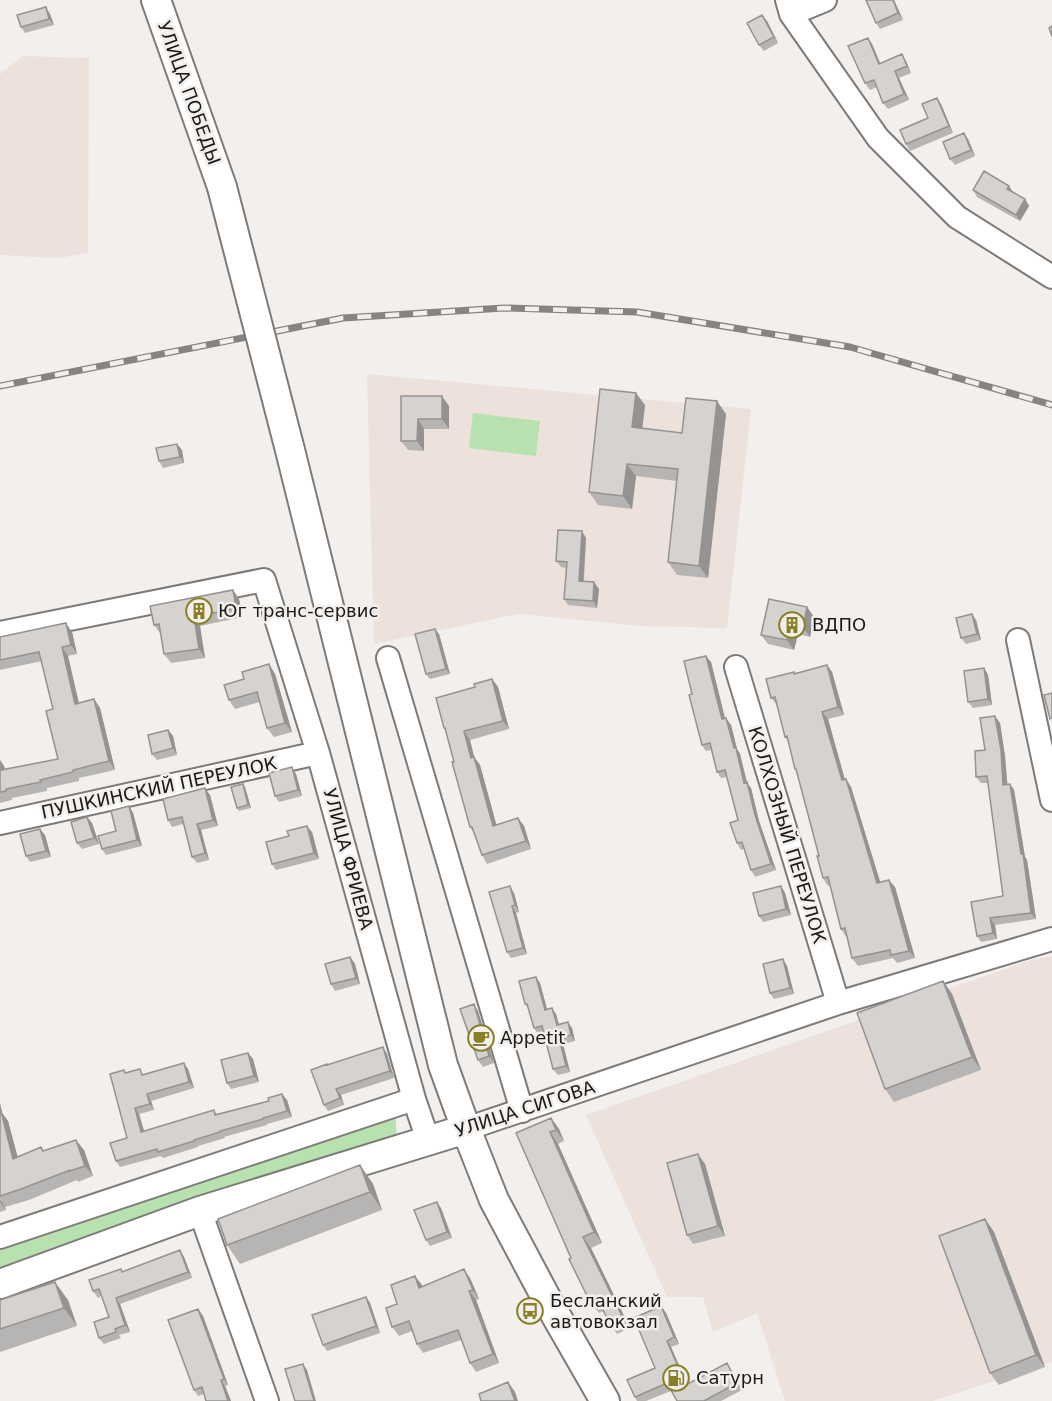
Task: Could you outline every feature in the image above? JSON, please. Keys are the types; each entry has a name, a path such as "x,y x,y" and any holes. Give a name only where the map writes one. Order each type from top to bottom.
{"main road":[{"name":"УЛИЦА ПОБЕДЫ","path":"156,0 222,186 443,1065 494,1200 551,1307 605,1401"},
{"name":"УЛИЦА СИГОВА","path":"0,1284 200,1211 466,1129"}],"street":[{"path":"825,0 789,7 878,138 957,217 1052,278"},
{"name":"УЛИЦА ФРИЕВА","path":"0,633 264,580 318,753 414,1099 428,1140"},
{"path":"1018,640 1052,800"},
{"path":"388,658 522,1111"},
{"name":"КОЛХОЗНЫЙ ПЕРЕУЛОК","path":"736,667 838,1003"},
{"name":"ПУШКИНСКИЙ ПЕРЕУЛОК","path":"0,823 318,753"},
{"name":"УЛИЦА СИГОВА","path":"466,1129 838,1003 1052,939"},
{"path":"0,1237 414,1099"},
{"path":"200,1211 267,1401"}],"shaded area":[{"path":"23,56 89,58 88,253 59,258 0,255 0,74"},
{"path":"367,374 751,409 727,628 640,626 519,614 374,644"},
{"path":"1052,956 1052,1362 933,1401 785,1401 757,1313 713,1332 703,1297 667,1297 586,1115 1031,960"}],"green space":[{"path":"473,413 540,421 536,456 469,448"},
{"path":"395,1110 397,1139 0,1278 0,1242"}],"building":[{"path":"866,0 893,0 898,13 876,23"},
{"path":"46,7 49,19 21,27 17,15"},
{"path":"762,15 774,37 759,45 747,23"},
{"path":"868,38 879,64 902,54 907,66 895,71 904,94 883,103 874,80 865,83 848,46"},
{"path":"937,98 949,126 906,144 900,130 928,118 922,104"},
{"path":"964,133 971,150 950,159 943,142"},
{"path":"984,171 1009,186 1007,189 1025,199 1016,215 973,190"},
{"path":"600,389 636,393 632,427 682,433 686,398 717,401 699,566 668,562 678,469 627,464 623,496 589,492"},
{"path":"401,396 442,396 442,419 418,419 417,441 401,441"},
{"path":"177,444 180,457 159,461 156,448"},
{"path":"558,530 582,531 579,581 594,582 593,601 564,599 567,562 556,561"},
{"name":"Юг транс-сервис","path":"233,590 236,608 194,617 199,649 164,654 159,624 154,625 150,606"},
{"path":"769,599 807,607 803,627 791,624 787,640 761,635"},
{"path":"972,614 977,634 961,638 956,618"},
{"path":"66,623 71,645 62,647 75,704 94,699 109,761 0,792 0,765 1,770 58,759 46,711 53,709 39,652 0,660 0,637"},
{"path":"435,629 446,669 426,674 415,634"},
{"path":"706,656 722,719 726,718 744,783 747,782 771,864 751,870 742,842 737,843 730,823 738,820 725,770 717,772 710,743 702,745 689,695 692,694 684,661"},
{"path":"269,664 285,723 267,728 257,692 229,700 224,685 244,679 242,672"},
{"path":"827,665 838,707 822,712 842,780 846,779 877,883 889,880 909,951 891,955 890,950 852,958 845,928 841,929 828,877 823,878 796,769 775,697 771,698 766,679"},
{"path":"984,668 988,699 968,702 964,671"},
{"path":"492,679 503,721 464,731 471,758 474,757 493,826 518,818 526,841 482,855 472,827 470,827 436,698 475,687 474,684"},
{"path":"1052,693 1052,718 1050,719 1044,695"},
{"path":"995,716 1001,750 1003,785 1010,784 1031,913 990,918 993,933 977,936 971,902 1003,896 987,776 976,777 975,751 985,750 980,718"},
{"path":"168,730 173,748 152,754 148,735"},
{"path":"292,767 298,790 275,796 269,773"},
{"path":"243,784 248,805 237,808 231,787"},
{"path":"205,788 213,820 197,824 205,853 192,857 182,817 168,820 163,799"},
{"path":"129,806 137,840 102,849 98,836 116,831 111,811"},
{"path":"87,817 94,838 77,843 71,822"},
{"path":"307,826 314,853 272,864 266,842 289,836 287,831"},
{"path":"40,829 46,851 26,856 20,834"},
{"path":"510,886 515,905 512,906 523,948 507,952 489,892"},
{"path":"781,886 786,909 759,916 753,893"},
{"path":"350,957 356,978 331,984 325,964"},
{"path":"783,959 790,988 770,993 763,964"},
{"path":"536,977 545,1010 552,1008 557,1025 568,1022 571,1035 559,1038 566,1066 553,1069 542,1026 534,1028 527,1004 525,1004 519,981"},
{"path":"943,981 972,1057 885,1089 857,1013"},
{"path":"474,1004 489,1056 478,1060 460,1009"},
{"path":"383,1047 390,1071 336,1089 340,1098 324,1105 311,1070"},
{"path":"248,1053 254,1076 227,1083 221,1060"},
{"path":"184,1063 189,1082 147,1094 150,1104 135,1108 141,1132 214,1110 215,1115 269,1101 268,1098 282,1094 287,1111 158,1152 157,1149 116,1161 110,1143 127,1138 110,1074 140,1069 142,1075"},
{"path":"0,1111 13,1159 41,1147 43,1151 76,1140 85,1166 0,1196"},
{"path":"551,1118 556,1130 550,1132 594,1232 583,1237 622,1316 609,1322 597,1298 590,1302 569,1259 571,1258 516,1133"},
{"path":"698,1154 718,1226 687,1235 667,1163"},
{"path":"360,1165 370,1192 227,1245 218,1219"},
{"path":"437,1202 447,1232 426,1240 414,1210"},
{"path":"985,1219 1036,1355 990,1373 939,1236"},
{"path":"180,1250 188,1272 116,1298 125,1325 115,1329 116,1332 99,1338 94,1322 109,1317 99,1289 93,1291 89,1280 121,1269 122,1272"},
{"path":"464,1269 473,1290 469,1291 493,1354 470,1363 458,1330 417,1344 409,1321 392,1327 386,1308 397,1304 391,1285 415,1276 419,1288"},
{"path":"55,1282 64,1308 0,1329 0,1300"},
{"path":"366,1297 376,1326 323,1345 312,1315"},
{"path":"661,1306 674,1337 667,1341 686,1385 727,1363 737,1383 704,1401 677,1401 667,1383 635,1397 627,1380 655,1368 634,1318"},
{"path":"198,1309 224,1379 221,1380 228,1401 206,1401 202,1387 194,1390 168,1320"},
{"path":"303,1364 314,1401 295,1401 285,1369"},
{"path":"508,1382 515,1401 481,1401 479,1394"}],"railway":[{"path":"0,386 343,318 504,308 637,312 850,347 1052,405"}],"place":[{"name":"Юг транс-сервис","path":"199,611"},
{"name":"ВДПО","path":"792,625"},
{"name":"Appetit","path":"481,1038"},
{"name":"Бесланский автовокзал","path":"530,1311"},
{"name":"Сатурн","path":"676,1378"}]}
